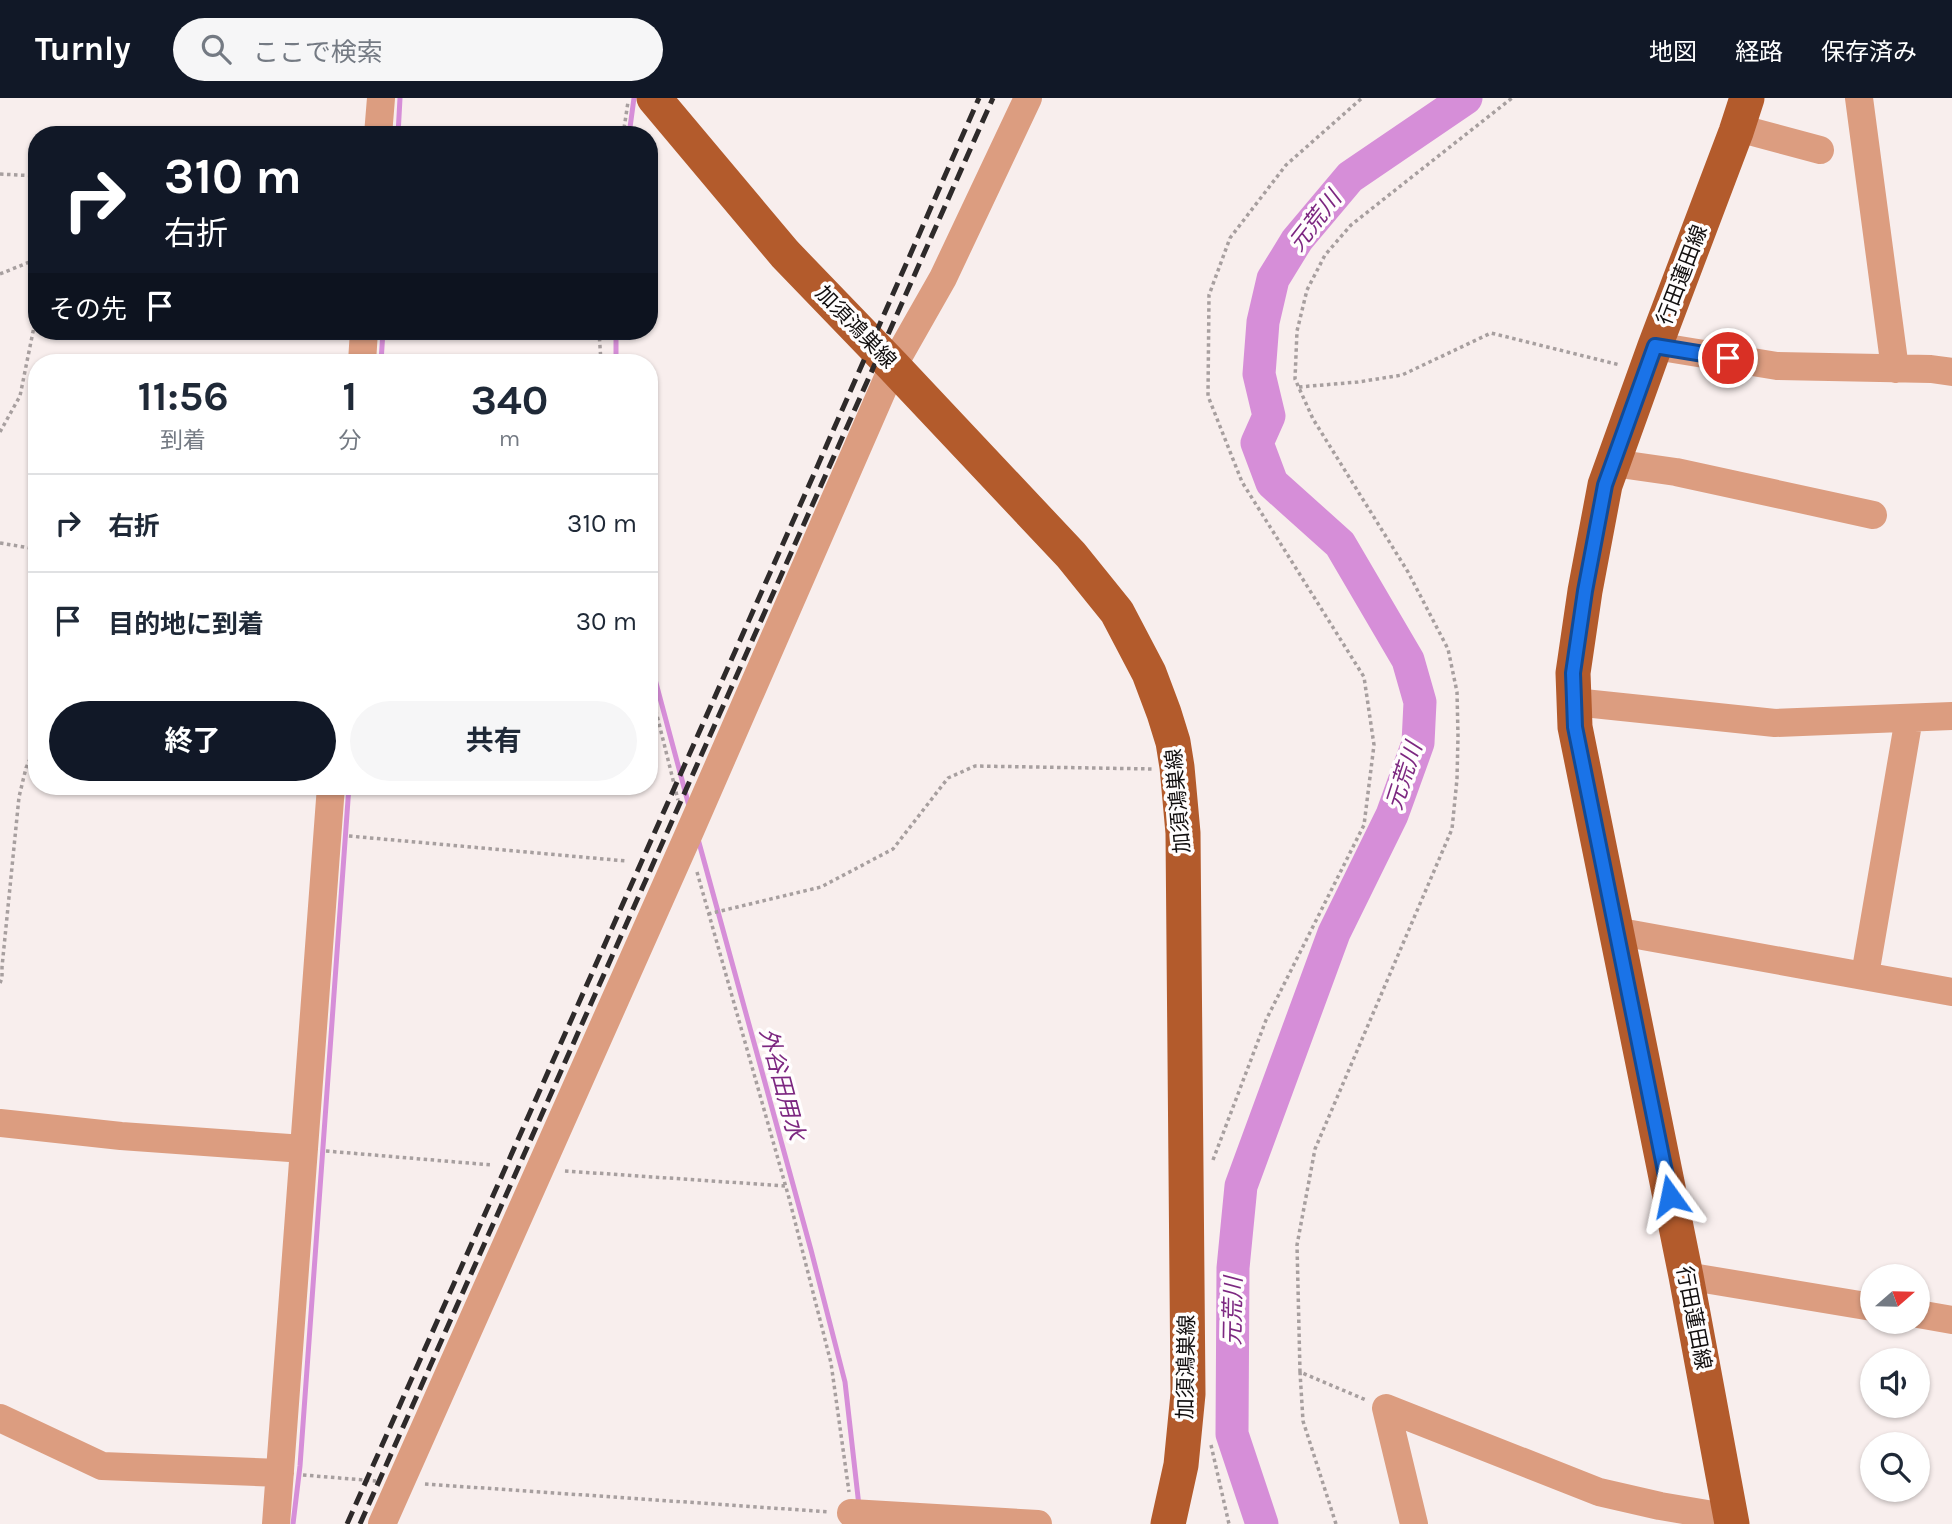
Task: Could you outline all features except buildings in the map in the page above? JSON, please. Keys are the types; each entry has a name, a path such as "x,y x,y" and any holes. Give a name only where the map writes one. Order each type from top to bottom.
{"main road":[{"name":"加須鴻巣線","path":"654,98 785,254 1071,555 1117,612 1149,673 1164,713 1177,767 1183,833 1188,1394 1181,1465 1168,1524"},
{"name":"行田蓮田線","path":"1731,1521 1686,1276 1575,727 1573,673 1605,485 1742,113"}],"street":[{"path":"379,126 381,98"},
{"path":"382,1524 893,366 943,278 1028,98"},
{"path":"1859,98 1895,369"},
{"path":"1742,113 1820,150"},
{"path":"1650,359 1952,372"},
{"path":"1613,463 1676,472 1873,515"},
{"path":"1574,702 1774,723 1952,716"},
{"path":"1865,975 1909,718"},
{"path":"276,1524 330,795"},
{"path":"1615,931 1952,992"},
{"path":"0,1123 121,1136 304,1149"},
{"path":"1686,1276 1860,1305"},
{"path":"1930,1316 1952,1320"},
{"path":"1386,1408 1599,1492 1731,1521"},
{"path":"1386,1408 1414,1524"},
{"path":"0,1418 102,1466 280,1473"},
{"path":"851,1513 1038,1524"}],"path":[{"path":"624,126 628,98"},
{"path":"1213,1162 1266,1020 1364,825 1374,745 1364,677 1242,482 1208,396 1209,296 1230,238 1286,165 1362,98"},
{"path":"1336,1524 1303,1421 1297,1245 1315,1149 1452,829 1458,779 1457,692 1448,649 1408,572 1313,419 1296,379 1297,331 1307,290 1325,255 1351,225 1512,98"},
{"path":"0,173 28,175"},
{"path":"0,274 28,263"},
{"path":"1299,387 1402,375 1491,333 1650,359"},
{"path":"0,432 20,396 28,356"},
{"path":"0,542 28,549"},
{"path":"280,1473 851,1513 849,1482 831,1363 786,1186 687,838 658,720"},
{"path":"0,983 19,797 28,763"},
{"path":"708,914 821,887 893,849 947,778 975,766 1140,770 1177,767"},
{"path":"327,834 626,861"},
{"path":"304,1149 492,1165"},
{"path":"540,1170 786,1186"},
{"path":"1300,1372 1386,1408"},
{"path":"1209,1435 1229,1524"}],"waterway":[{"path":"398,126 400,98"},
{"name":"外谷田用水","path":"630,126 634,98"},
{"name":"元荒川","path":"1262,1524 1232,1434 1233,1268 1241,1186 1334,933 1392,815 1418,743 1420,702 1408,660 1340,544 1272,483 1257,443 1269,416 1259,374 1263,322 1273,279 1297,240 1350,177 1466,98"},
{"path":"382,340 382,354"},
{"name":"外谷田用水","path":"616,340 616,354"},
{"name":"外谷田用水","path":"658,691 689,806"},
{"path":"293,1524 300,1466 348,795"},
{"name":"外谷田用水","path":"698,839 845,1382 859,1506"}],"railway":[{"path":"347,1524 979,98"},
{"path":"360,1524 993,98"}],"route":[{"path":"1670,1196 1575,727 1573,673 1605,485 1655,346 1728,358"}]}
